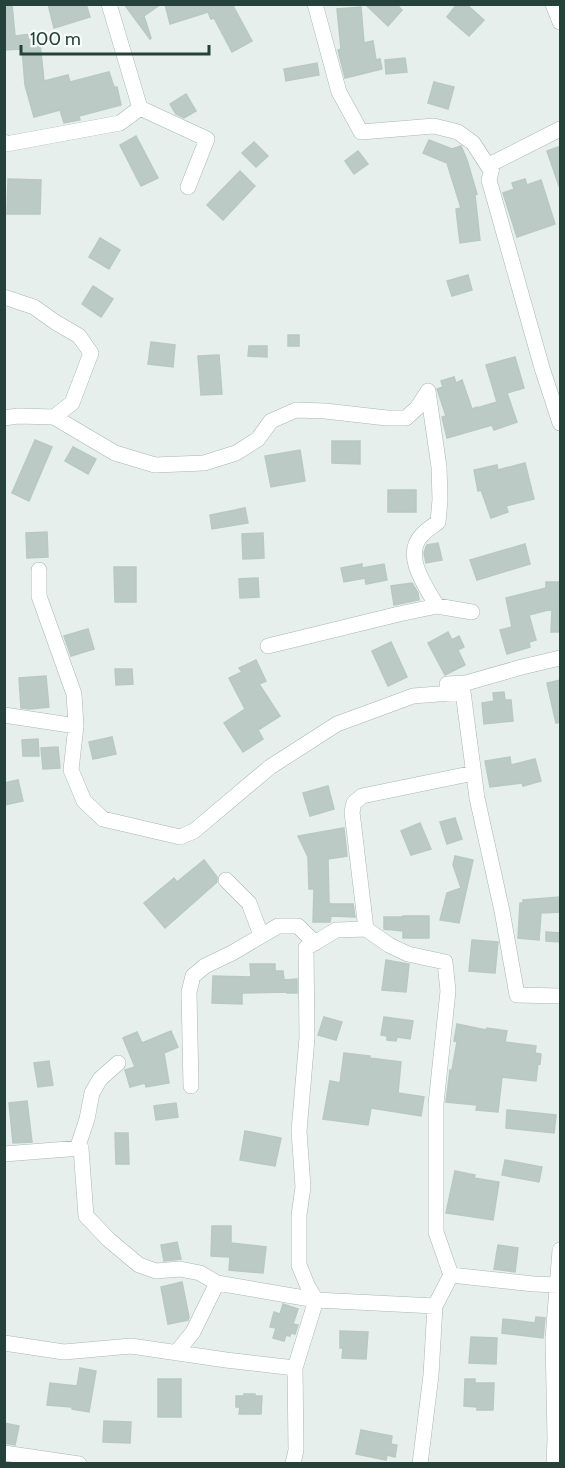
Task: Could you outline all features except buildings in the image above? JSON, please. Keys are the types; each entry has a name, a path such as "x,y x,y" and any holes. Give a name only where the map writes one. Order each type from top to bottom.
{"street":[{"path":"109,4 140,108 207,139 188,187"},
{"path":"315,4 339,92 361,132 434,126 458,132 473,143 490,169"},
{"path":"553,4 561,22"},
{"path":"4,142 6,144 120,123 140,108"},
{"path":"561,129 493,163 489,180 542,368 561,423"},
{"path":"4,297 34,307 79,336 91,353 72,403 54,417"},
{"path":"4,418 54,417 115,453 155,465 204,463 236,453 258,439 271,422 296,410 406,418 417,408 428,391 439,467 440,500 438,522 420,536 415,549 416,569 437,606"},
{"path":"39,570 39,596 74,694 76,726 71,770 84,801 103,819 180,837 194,831 270,767 337,724 413,696 463,692 477,798 502,911 517,995 561,996"},
{"path":"268,646 437,606 472,612"},
{"path":"429,686 466,683 561,658"},
{"path":"4,715 76,726"},
{"path":"366,929 352,812 354,803 362,796 474,773"},
{"path":"226,880 249,903 261,935"},
{"path":"191,1086 189,992 193,976 205,966 278,926 298,926 315,942"},
{"path":"293,1464 296,1450 295,1368 316,1300 299,1265 299,1215 303,1187 299,1131 307,1038 306,948 336,930 366,929 388,945 408,954 445,962 448,992 436,1104 436,1232 451,1275 435,1306 431,1375 420,1464"},
{"path":"77,1149 87,1119 92,1093 100,1079 118,1063"},
{"path":"4,1154 81,1148 86,1216 109,1240 139,1265 156,1271 180,1269 200,1273 217,1283 316,1300 435,1306"},
{"path":"554,1464 553,1339 561,1250"},
{"path":"451,1275 558,1285"},
{"path":"176,1353 193,1332 217,1283"},
{"path":"4,1343 64,1352 131,1347 295,1368"},
{"path":"4,1453 79,1464"}]}
